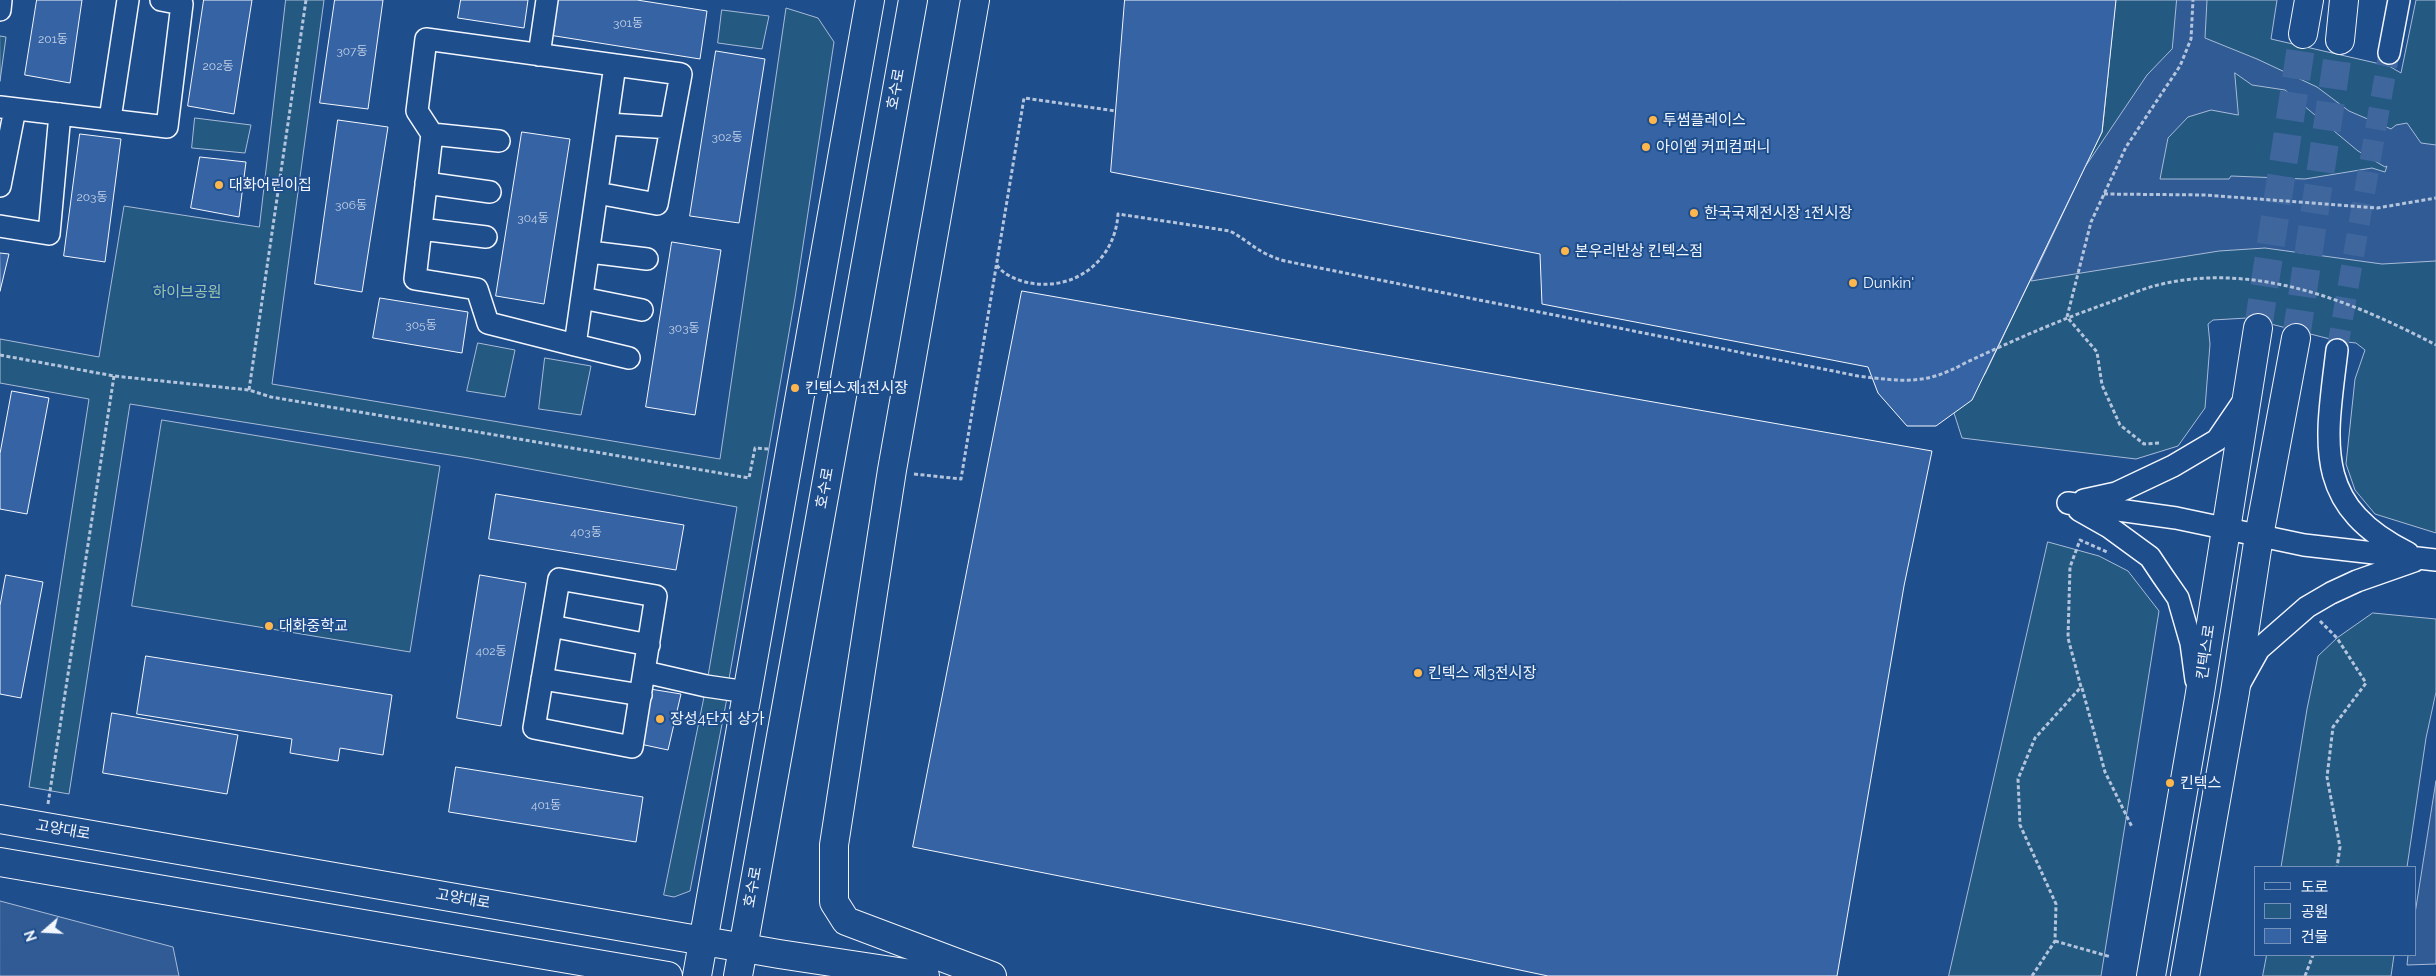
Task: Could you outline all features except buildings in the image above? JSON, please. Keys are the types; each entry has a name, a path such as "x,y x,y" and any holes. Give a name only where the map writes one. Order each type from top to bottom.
{"main road":[{"path":"697,976 870,0"},
{"name":"호수로","path":"738,976 912,0"},
{"path":"975,0 889,489 834,845 834,902 846,922 992,976"},
{"path":"2303,34 2309,0"},
{"path":"2340,40 2344,0"},
{"name":"킨텍스로","path":"2151,976 2199,699 2258,328"},
{"path":"2185,976 2235,692 2259,536 2296,338"},
{"name":"고양대로","path":"0,819 742,946 779,954 925,976"},
{"path":"0,862 668,976"}],"lane":[{"path":"0,10 1,0"},
{"path":"110,119 128,0"},
{"path":"0,186 7,108 167,127 182,4 161,0"},
{"path":"539,55 547,0"},
{"path":"2389,53 2399,0"},
{"path":"597,193 657,204 680,74 426,39 417,111 432,134 415,279 477,289 488,323 629,358"},
{"path":"575,345 590,252 615,66"},
{"path":"0,226 49,234 60,114"},
{"path":"608,124 671,128"},
{"path":"432,134 499,141"},
{"path":"426,183 490,192"},
{"path":"421,229 486,237"},
{"path":"590,252 647,260"},
{"path":"582,298 642,310"},
{"path":"2337,350 2328,442 2336,484 2350,509 2387,543 2427,560"},
{"path":"2068,503 2116,494 2217,440 2247,397"},
{"path":"2068,503 2176,518 2304,545 2427,560"},
{"path":"2068,503 2109,527 2150,557 2178,598 2192,643 2199,699"},
{"path":"2235,692 2259,649 2307,607 2357,581 2427,560"},
{"path":"559,579 656,596 649,645 632,746 534,728 559,579"},
{"path":"551,626 649,645"},
{"path":"645,672 706,686 747,692"},
{"path":"542,679 641,695"}],"path":[{"path":"249,390 306,0"},
{"path":"2067,317 2091,222 2126,147 2180,66 2191,39 2193,0"},
{"path":"910,473 961,479 1024,98 1116,112"},
{"path":"2104,194 2206,195 2377,208 2436,198"},
{"path":"997,265 999,269 1021,281 1045,286 1070,282 1091,270 1108,251 1117,229 1118,214 1230,231 1245,239 1260,253 1285,261 1858,376 1910,382 1949,372 1965,362 2067,317 2157,285 2214,278 2258,281 2302,290 2346,303 2392,322 2436,346"},
{"path":"2067,317 2097,352 2102,386 2120,425 2144,444 2159,443"},
{"path":"0,355 114,376 249,390 270,397 749,478 755,448 773,450"},
{"path":"48,804 114,376"},
{"path":"2115,556 2080,540 2070,567 2068,638 2105,772 2132,826"},
{"path":"2316,617 2337,638 2366,683 2333,727 2327,777 2340,847 2337,866"},
{"path":"2032,976 2055,941 2056,904 2020,825 2018,780 2035,738 2082,688"},
{"path":"2055,941 2111,957"},
{"path":"2305,976 2313,956"}],"green space":[{"name":"하이브공원","path":"286,0 324,0 272,384 720,459 786,8 818,18 834,42 795,298 729,679 708,676 737,507 469,458 130,404 69,794 29,787 89,399 0,383 0,339 99,357 124,206 259,227"},
{"path":"2116,0 2277,0 2271,39 2389,66 2401,73 2416,0 2436,0 2436,533 2375,514 2355,490 2346,464 2355,379 2365,350 2356,343 2338,341 2247,318 2213,320 2208,324 2210,344 2205,408 2178,446 2136,459 1962,438 1954,413 1985,374 2102,132"},
{"path":"722,10 769,16 762,49 718,43"},
{"path":"0,36 6,37 0,81"},
{"path":"195,118 251,125 245,153 192,148"},
{"path":"478,343 515,350 505,397 467,391"},
{"path":"545,358 591,366 581,415 539,409"},
{"path":"162,420 440,466 410,652 132,606"},
{"path":"2048,542 2099,556 2128,571 2159,611 2101,976 1949,976"},
{"path":"2373,613 2436,619 2436,692 2426,738 2407,866 2281,866 2307,709 2318,656 2337,638"},
{"path":"705,694 727,698 690,891 674,897 664,895"},
{"path":"2267,956 2394,956 2391,976 2263,976"}],"shaded area":[{"path":"2177,0 2207,0 2205,38 2257,59 2317,87 2349,111 2391,129 2396,125 2407,123 2421,143 2436,145 2436,261 2382,264 2265,248 2219,251 2031,281 2085,167 2147,75 2172,49","holes":["2235,73 2252,85 2285,90 2358,151 2385,167 2387,166 2385,172 2372,168 2305,179 2231,176 2229,179 2160,179 2168,138 2188,117 2211,110 2238,115"]},
{"path":"2436,781 2436,964 2407,965 2408,956 2416,956 2416,908"},
{"path":"0,901 173,947 179,976 0,976"}],"tunnel":[{"path":"2258,328 2303,34"},
{"path":"2296,338 2340,40"},
{"path":"2337,350 2389,53"}],"place":[{"name":"투썸플레이스","path":"1653,120"},
{"name":"아이엠 커피컴퍼니","path":"1646,147"},
{"name":"대화어린이집","path":"219,185"},
{"name":"한국국제전시장 1전시장","path":"1694,213"},
{"name":"본우리반상 킨텍스점","path":"1565,251"},
{"name":"Dunkin'","path":"1853,283"},
{"name":"킨텍스제1전시장","path":"795,388"},
{"name":"대화중학교","path":"269,626"},
{"name":"킨텍스 제3전시장","path":"1418,673"},
{"name":"장성4단지 상가","path":"660,719"},
{"name":"킨텍스","path":"2170,783"}]}
